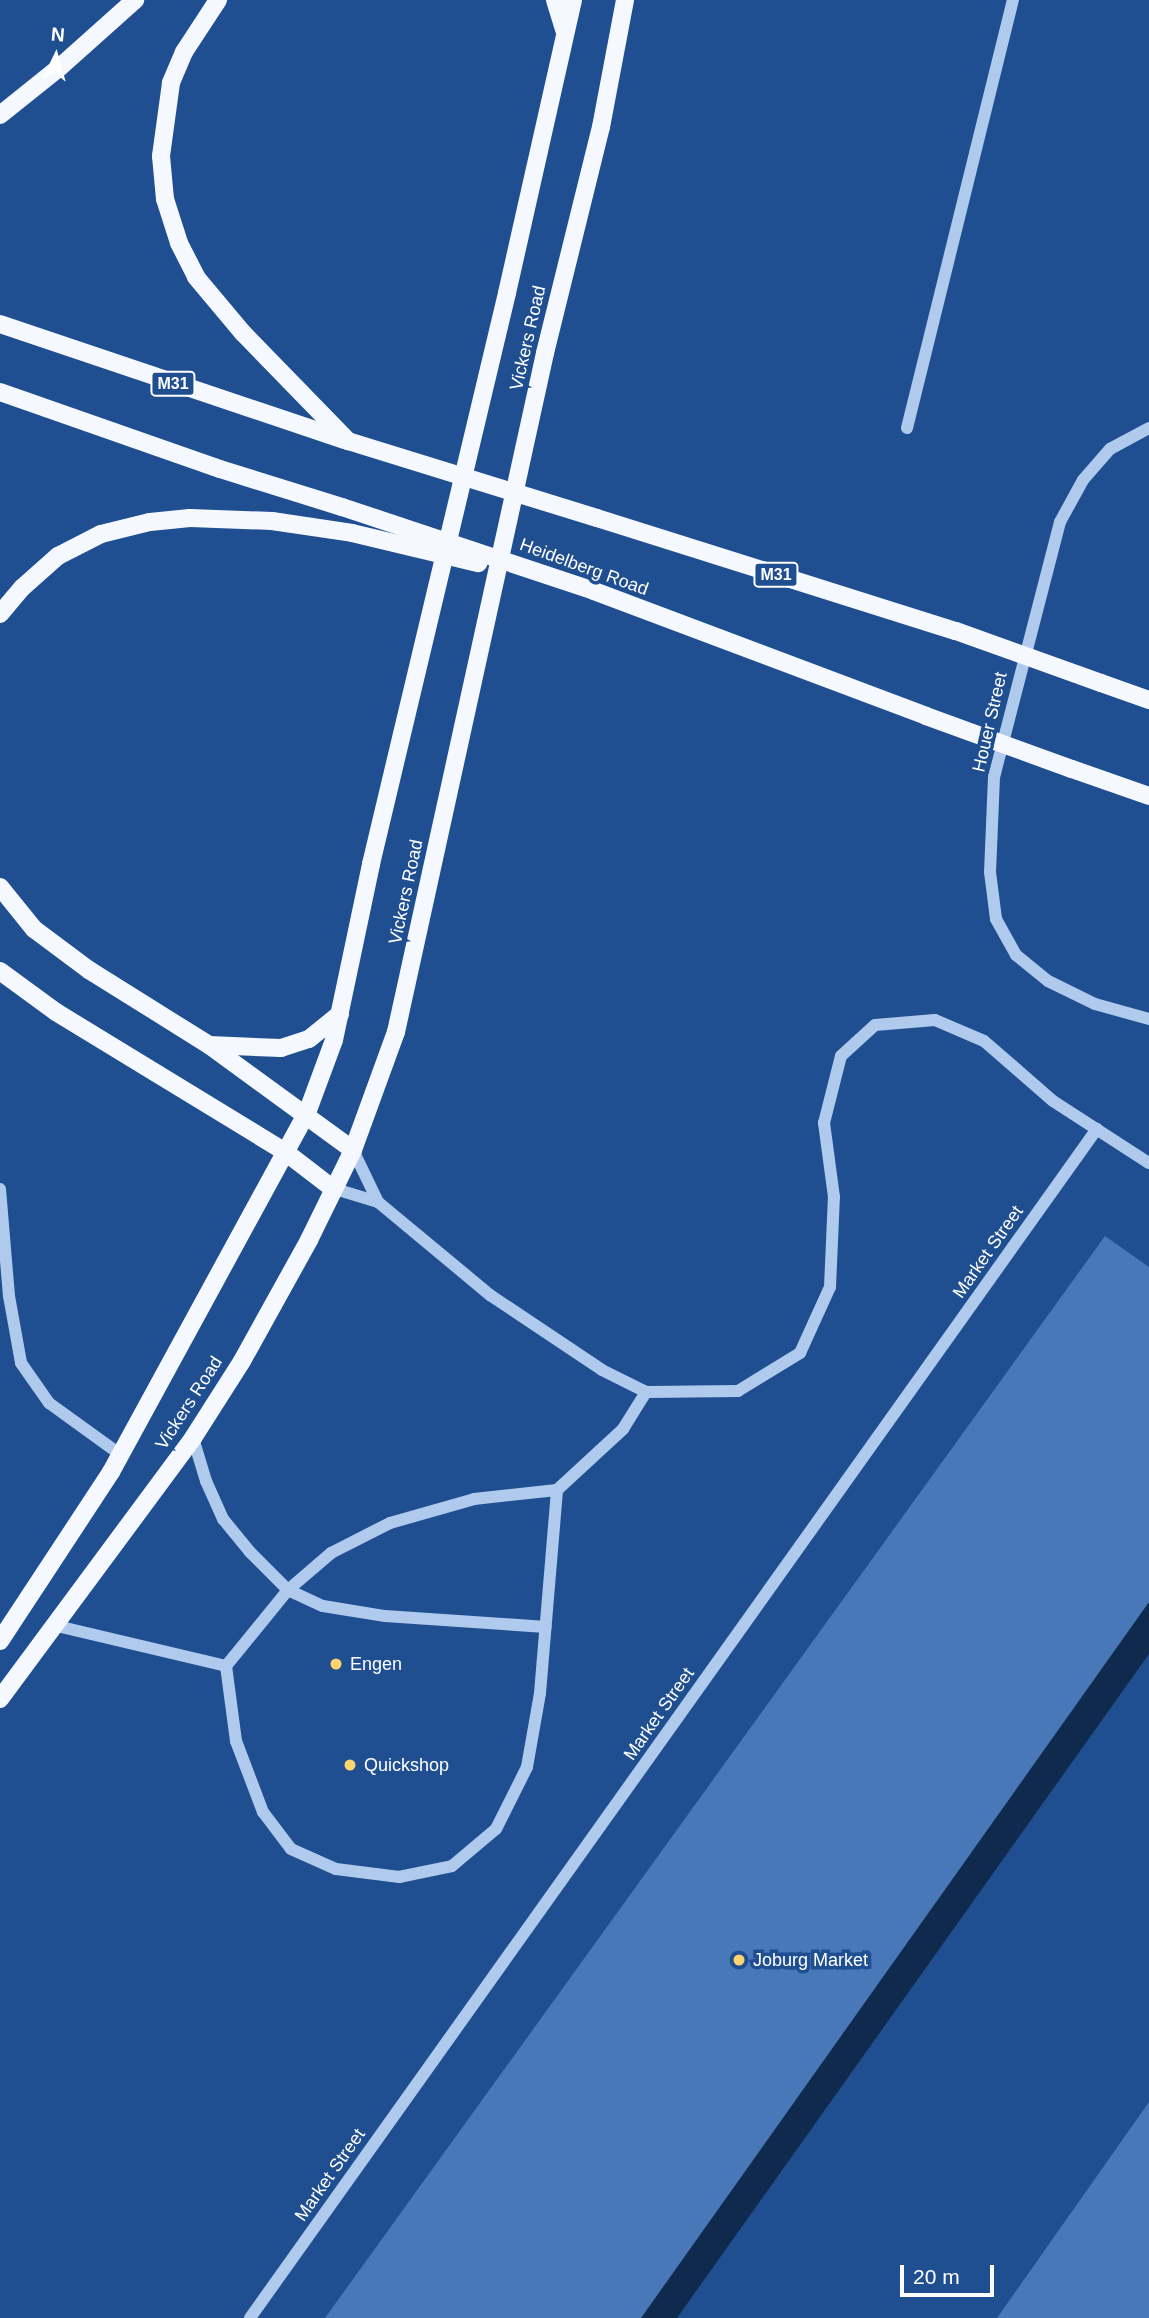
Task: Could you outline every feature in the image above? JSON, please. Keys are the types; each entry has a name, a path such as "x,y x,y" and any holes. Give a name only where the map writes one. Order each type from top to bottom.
{"main road":[{"path":"0,114 60,67 135,0"},
{"path":"218,0 184,51 171,83 161,156 165,199 180,243 197,277 243,333 348,441"},
{"path":"555,0 565,33"},
{"name":"Vickers Road","path":"0,1641 121,1455 227,1263 284,1151 307,1114 334,1040 371,864 499,330 573,0"},
{"name":"Vickers Road","path":"0,1699 57,1626 193,1438 242,1361 303,1252 332,1188 353,1150 396,1032 545,353 601,127 625,0"},
{"name":"M31","path":"0,324 348,441 956,631 1149,699"},
{"name":"Heidelberg Road","path":"0,392 220,470 342,506 594,591 926,716 1149,796"},
{"path":"0,614 23,587 58,556 101,534 150,522 190,517 272,521 352,533 594,591"},
{"path":"0,887 34,929 89,970 209,1045 353,1150"},
{"path":"0,971 57,1012 284,1151 332,1188"},
{"path":"209,1045 281,1048 309,1039 340,1014"}],"street":[{"path":"907,428 1013,0"},
{"name":"Houer Street","path":"1149,428 1110,449 1083,480 1060,522 994,777 990,872 996,919 1016,956 1059,987 1095,1004 1149,1019"},
{"path":"332,1188 378,1202 490,1295 602,1370 646,1392 738,1391 800,1353 830,1287 834,1197 824,1123 841,1056 875,1026 935,1020 984,1041 1053,1101 1149,1163"},
{"name":"Market Street","path":"250,2318 1097,1129"},
{"path":"353,1150 378,1202"},
{"path":"0,1189 9,1296 21,1363 31,1382 49,1403 121,1455"},
{"path":"557,1490 540,1693 527,1766 496,1829 452,1866 399,1877 336,1869 291,1849 263,1812 236,1741 226,1666 288,1590 331,1553 390,1523 474,1499 557,1490 623,1429 646,1392"},
{"path":"193,1438 206,1481 223,1519 250,1552 288,1590 323,1606 385,1616 546,1627"},
{"path":"57,1626 226,1666"}],"building":[{"name":"Joburg Market","path":"1105,1236 1149,1267 1149,1602 641,2318 325,2318"},
{"path":"1149,2102 1149,2318 997,2318"}],"place":[{"name":"Engen","path":"336,1664"},
{"name":"Quickshop","path":"350,1765"},
{"name":"Joburg Market","path":"739,1960"}]}
